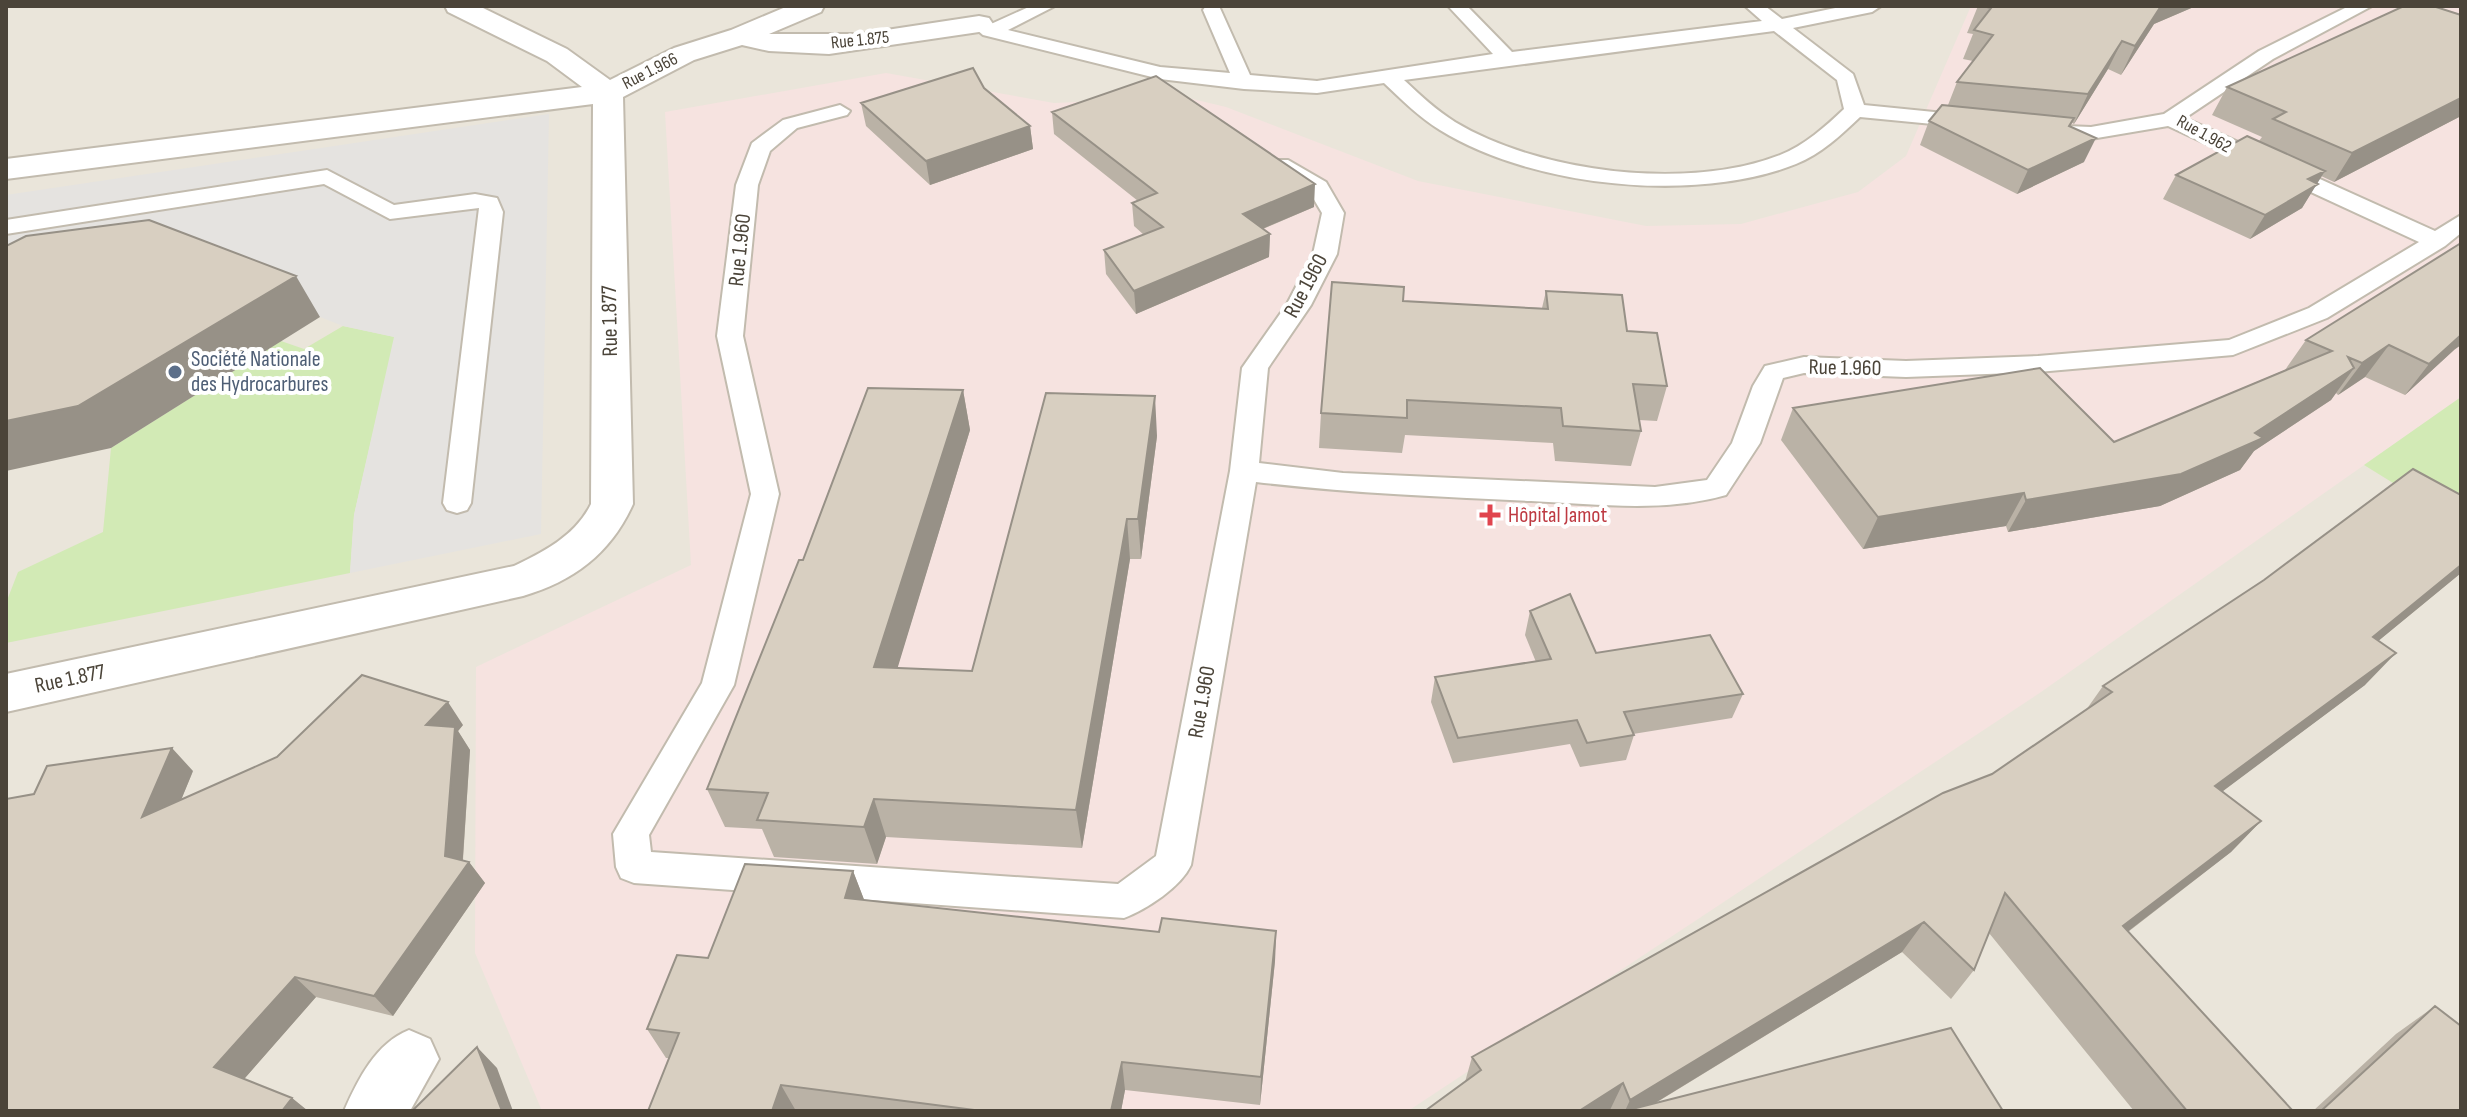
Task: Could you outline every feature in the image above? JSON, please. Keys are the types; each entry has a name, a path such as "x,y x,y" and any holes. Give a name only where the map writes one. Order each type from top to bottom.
{"street":[{"name":"Rue 1.966","path":"458,6 557,55 608,93 684,54 741,36 811,6"},
{"name":"Rue 1.875","path":"741,36 767,44 806,46 984,27"},
{"path":"9,170 608,93"},
{"name":"Rue 1.877","path":"6,693 523,580 549,569 593,537 605,522 612,504 608,93"},
{"path":"375,1111 409,1059"}],"lane":[{"path":"1233,6 1204,8 1244,83"},
{"path":"1457,6 1507,58"},
{"path":"1754,6 1846,78 1855,110"},
{"name":"Rue 1.962","path":"2170,119 2266,55 2363,6"},
{"path":"984,27 1034,7"},
{"path":"984,27 1160,73 1244,83 1317,87 1507,58 1778,25 1870,7"},
{"path":"1390,78 1431,116 1488,145 1563,167 1639,179 1721,178 1787,160 1825,139 1855,110"},
{"path":"1855,110 1995,125"},
{"name":"Rue 1.960","path":"840,111 790,124 760,148 747,185 730,336 765,494 718,685 631,834 634,867 1124,901 1173,865 1244,471 1343,483 1655,497 1716,488 1734,465 1754,426 1761,389 1774,372 1804,365 1906,369 2038,364 2233,347 2318,313 2437,241 2461,222"},
{"path":"2022,129 2091,133 2170,119"},
{"name":"Rue 1.962","path":"2170,119 2437,241"},
{"name":"Rue 1960","path":"1244,471 1255,368 1299,305 1325,254 1333,213 1318,187 1265,156"},
{"path":"6,227 327,177 390,212 475,201 489,203 492,212 457,503"}],"shaded area":[{"path":"6,6 2461,6 2461,1111 6,1111"},
{"name":"Hôpital Jamot","path":"1971,6 2461,6 2461,397 2041,692 1408,1111 542,1111 475,953 476,667 691,565 665,112 886,73 1054,103 1118,100 1159,91 1226,107 1418,181 1646,226 1741,224 1858,192 1906,156"},
{"path":"549,114 541,534 350,573 354,515 394,337 343,326 175,260 6,302 6,195"}],"green space":[{"path":"343,326 395,337 354,515 350,573 6,643 6,603 18,572 103,532 111,448 281,341 304,349"},
{"path":"2461,397 2461,525 2364,465"}],"building":[{"path":"1983,6 2161,6 2135,46 2122,41 2088,94 1957,82 1993,35 1974,30 1991,8"},
{"path":"2404,6 2433,6 2461,15 2461,98 2352,153 2273,119 2286,112 2227,87"},
{"path":"973,68 984,88 1030,126 926,161 861,103"},
{"path":"1156,76 1315,184 1243,214 1270,234 1134,291 1104,250 1163,227 1132,203 1157,193 1052,112"},
{"path":"1942,105 2074,118 2069,126 2096,138 2028,170 1929,121"},
{"path":"2247,136 2325,171 2308,179 2318,184 2265,215 2176,175"},
{"path":"149,220 296,276 78,406 6,421 6,246 26,236"},
{"path":"2461,243 2461,335 2429,364 2389,345 2362,363 2348,357 2354,368 2255,433 2263,438 2181,474 2026,500 2024,493 1878,517 1793,408 2040,368 2114,442 2332,351 2306,340"},
{"path":"1332,282 1404,287 1403,301 1548,309 1546,291 1622,295 1627,331 1657,333 1667,386 1633,384 1641,431 1563,426 1561,408 1407,400 1407,418 1321,413"},
{"path":"868,388 963,390 874,667 972,671 1046,393 1155,396 1138,519 1127,519 1076,810 874,799 864,827 757,820 768,793 707,789 799,560 803,560"},
{"path":"2413,469 2461,495 2461,565 2373,637 2396,653 2215,786 2261,821 2123,926 2293,1111 2187,1111 2005,893 1974,970 1924,922 1630,1100 1623,1083 1579,1111 1425,1111 1481,1070 1472,1057 1943,793 1992,774 2112,692 2103,686 2264,580"},
{"path":"1570,594 1596,653 1710,635 1743,694 1624,712 1634,735 1587,743 1577,720 1458,738 1435,677 1551,659 1530,611"},
{"path":"362,675 448,702 426,725 455,727 445,856 469,862 374,996 295,977 214,1067 292,1098 282,1111 6,1111 6,799 34,794 47,766 172,748 142,817 277,757"},
{"path":"745,864 853,871 845,898 1159,932 1162,918 1276,931 1261,1077 1122,1062 1111,1111 982,1111 781,1085 772,1111 648,1111 679,1033 647,1029 677,955 708,958"},
{"path":"2435,1006 2461,1026 2461,1111 2321,1111"},
{"path":"1951,1028 2003,1111 1637,1111 1636,1108"},
{"path":"477,1047 502,1111 412,1111"}],"place":[{"name":"Société Nationale des Hydrocarbures","path":"175,372"},
{"name":"Hôpital Jamot","path":"1490,515"}]}
